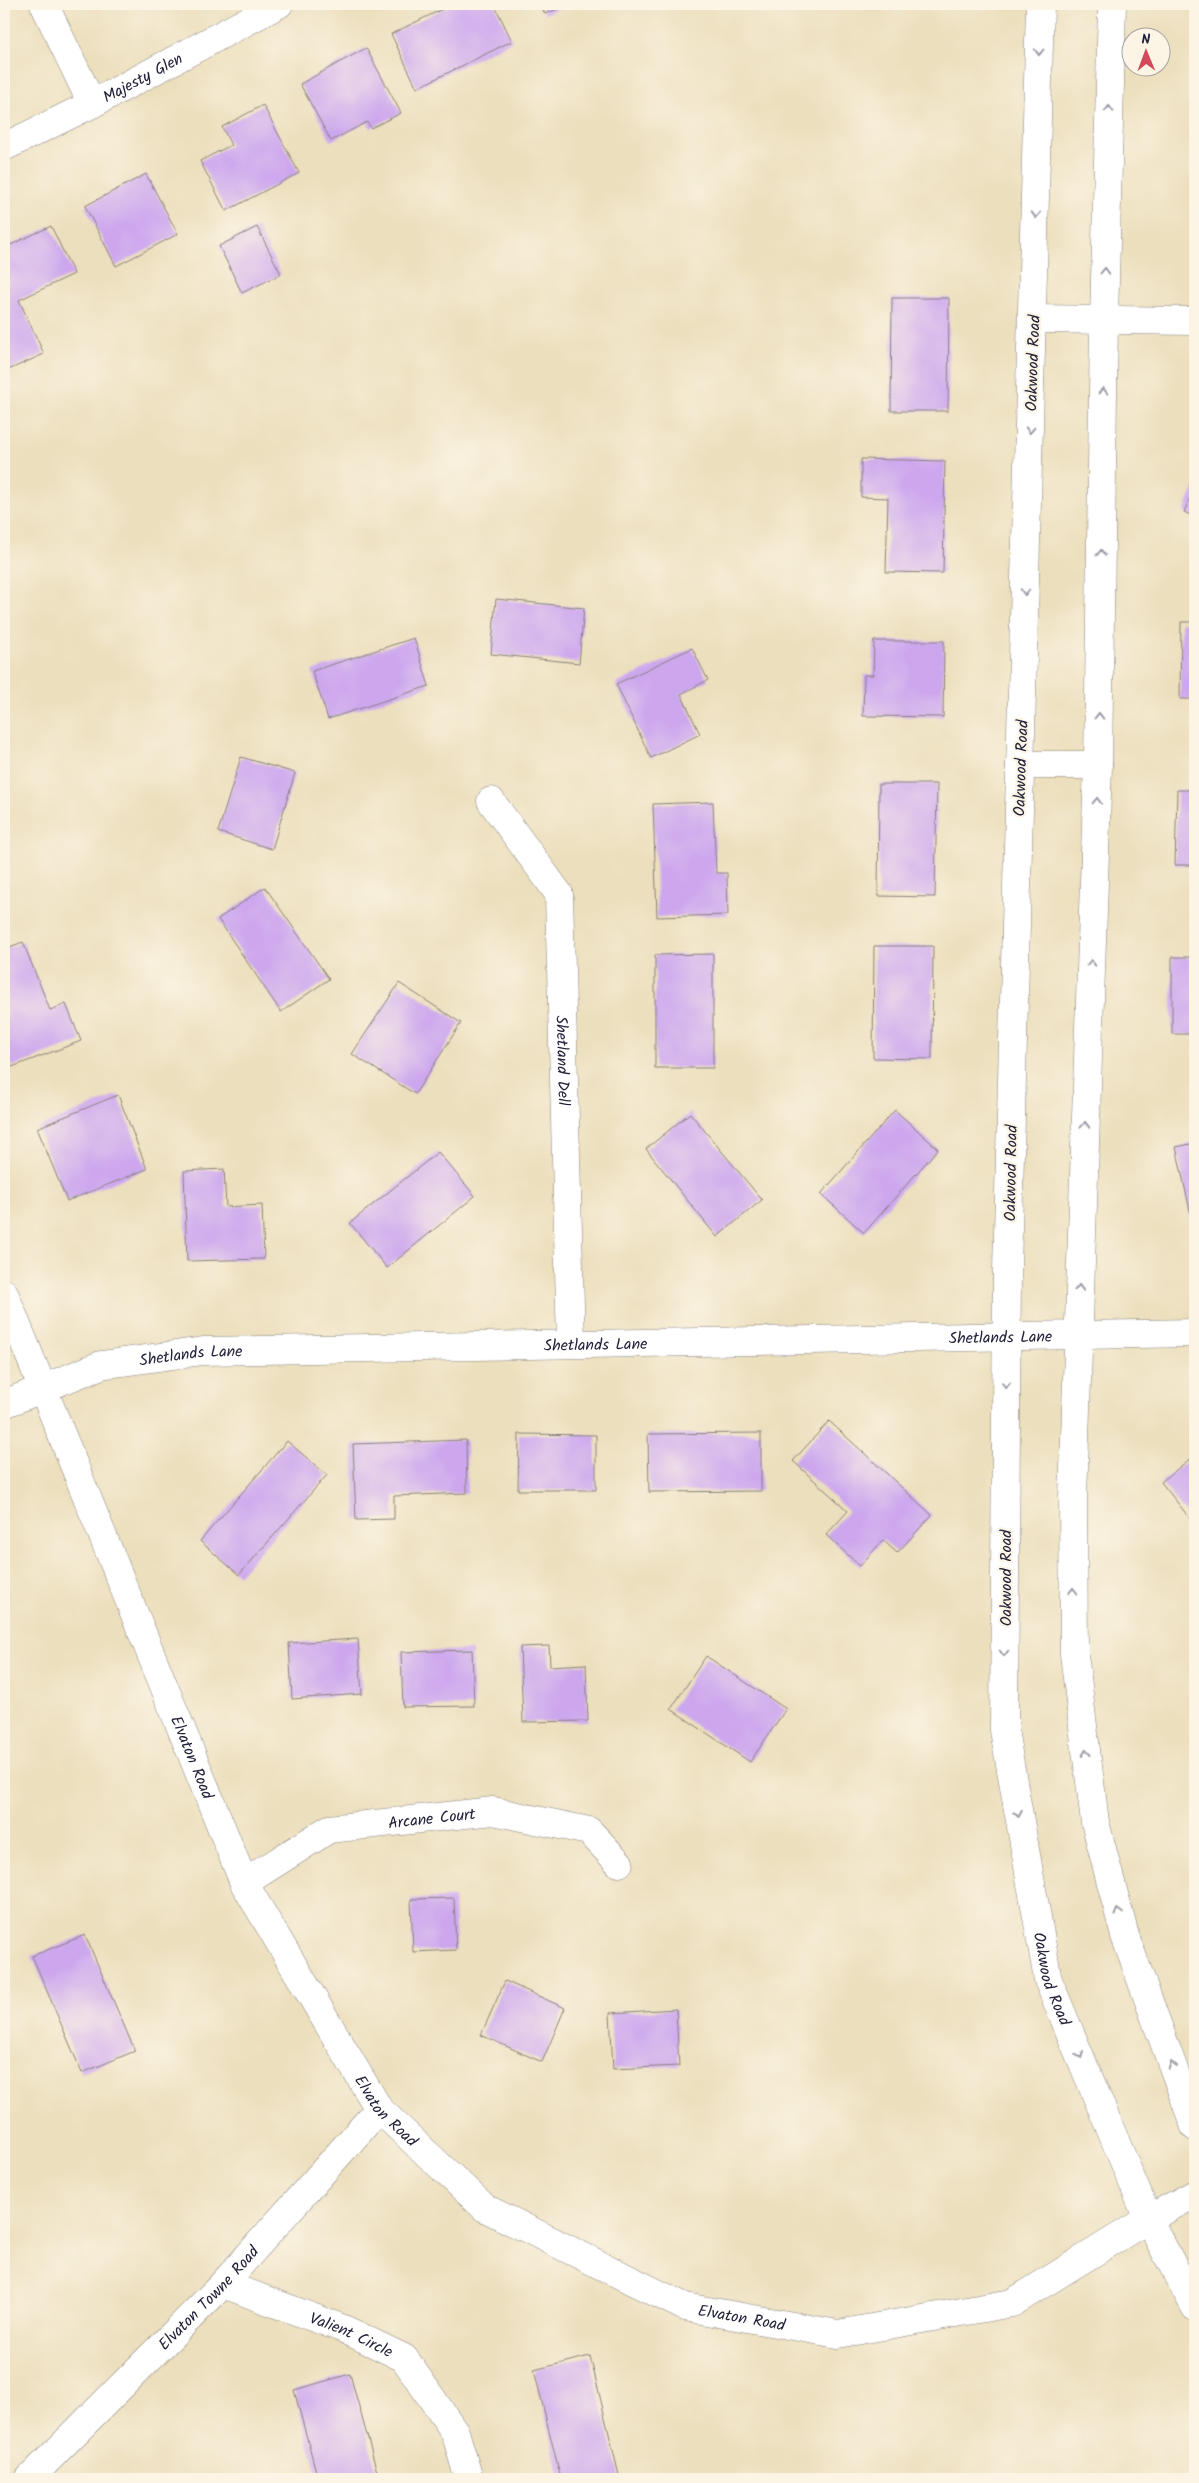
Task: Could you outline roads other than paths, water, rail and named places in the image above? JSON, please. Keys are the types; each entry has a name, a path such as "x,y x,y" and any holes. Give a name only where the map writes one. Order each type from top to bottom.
{"street":[{"path":"44,4 92,104"},
{"name":"Majesty Glen","path":"4,147 92,104 279,4"},
{"name":"Oakwood Road","path":"1040,4 1006,1336 1004,1730 1048,1980 1148,2219 1195,2307"},
{"path":"1112,4 1104,320 1098,764 1073,1497 1074,1654 1095,1822 1125,1936 1195,2127"},
{"path":"1033,319 1195,321"},
{"path":"1020,765 1098,764"},
{"name":"Shetland Dell","path":"491,801 559,894 571,1344"},
{"name":"Elvaton Road","path":"4,1293 41,1388 244,1883 379,2109 485,2208 685,2307 838,2334 1012,2303 1148,2219 1195,2194"},
{"name":"Shetlands Lane","path":"4,1404 101,1365 203,1351 1195,1333"},
{"name":"Arcane Court","path":"244,1883 329,1829 494,1812 589,1831 619,1863"},
{"name":"Elvaton Towne Road","path":"29,2479 224,2284 379,2109"},
{"name":"Valient Circle","path":"224,2284 344,2329 404,2358 455,2432 469,2479"}]}
